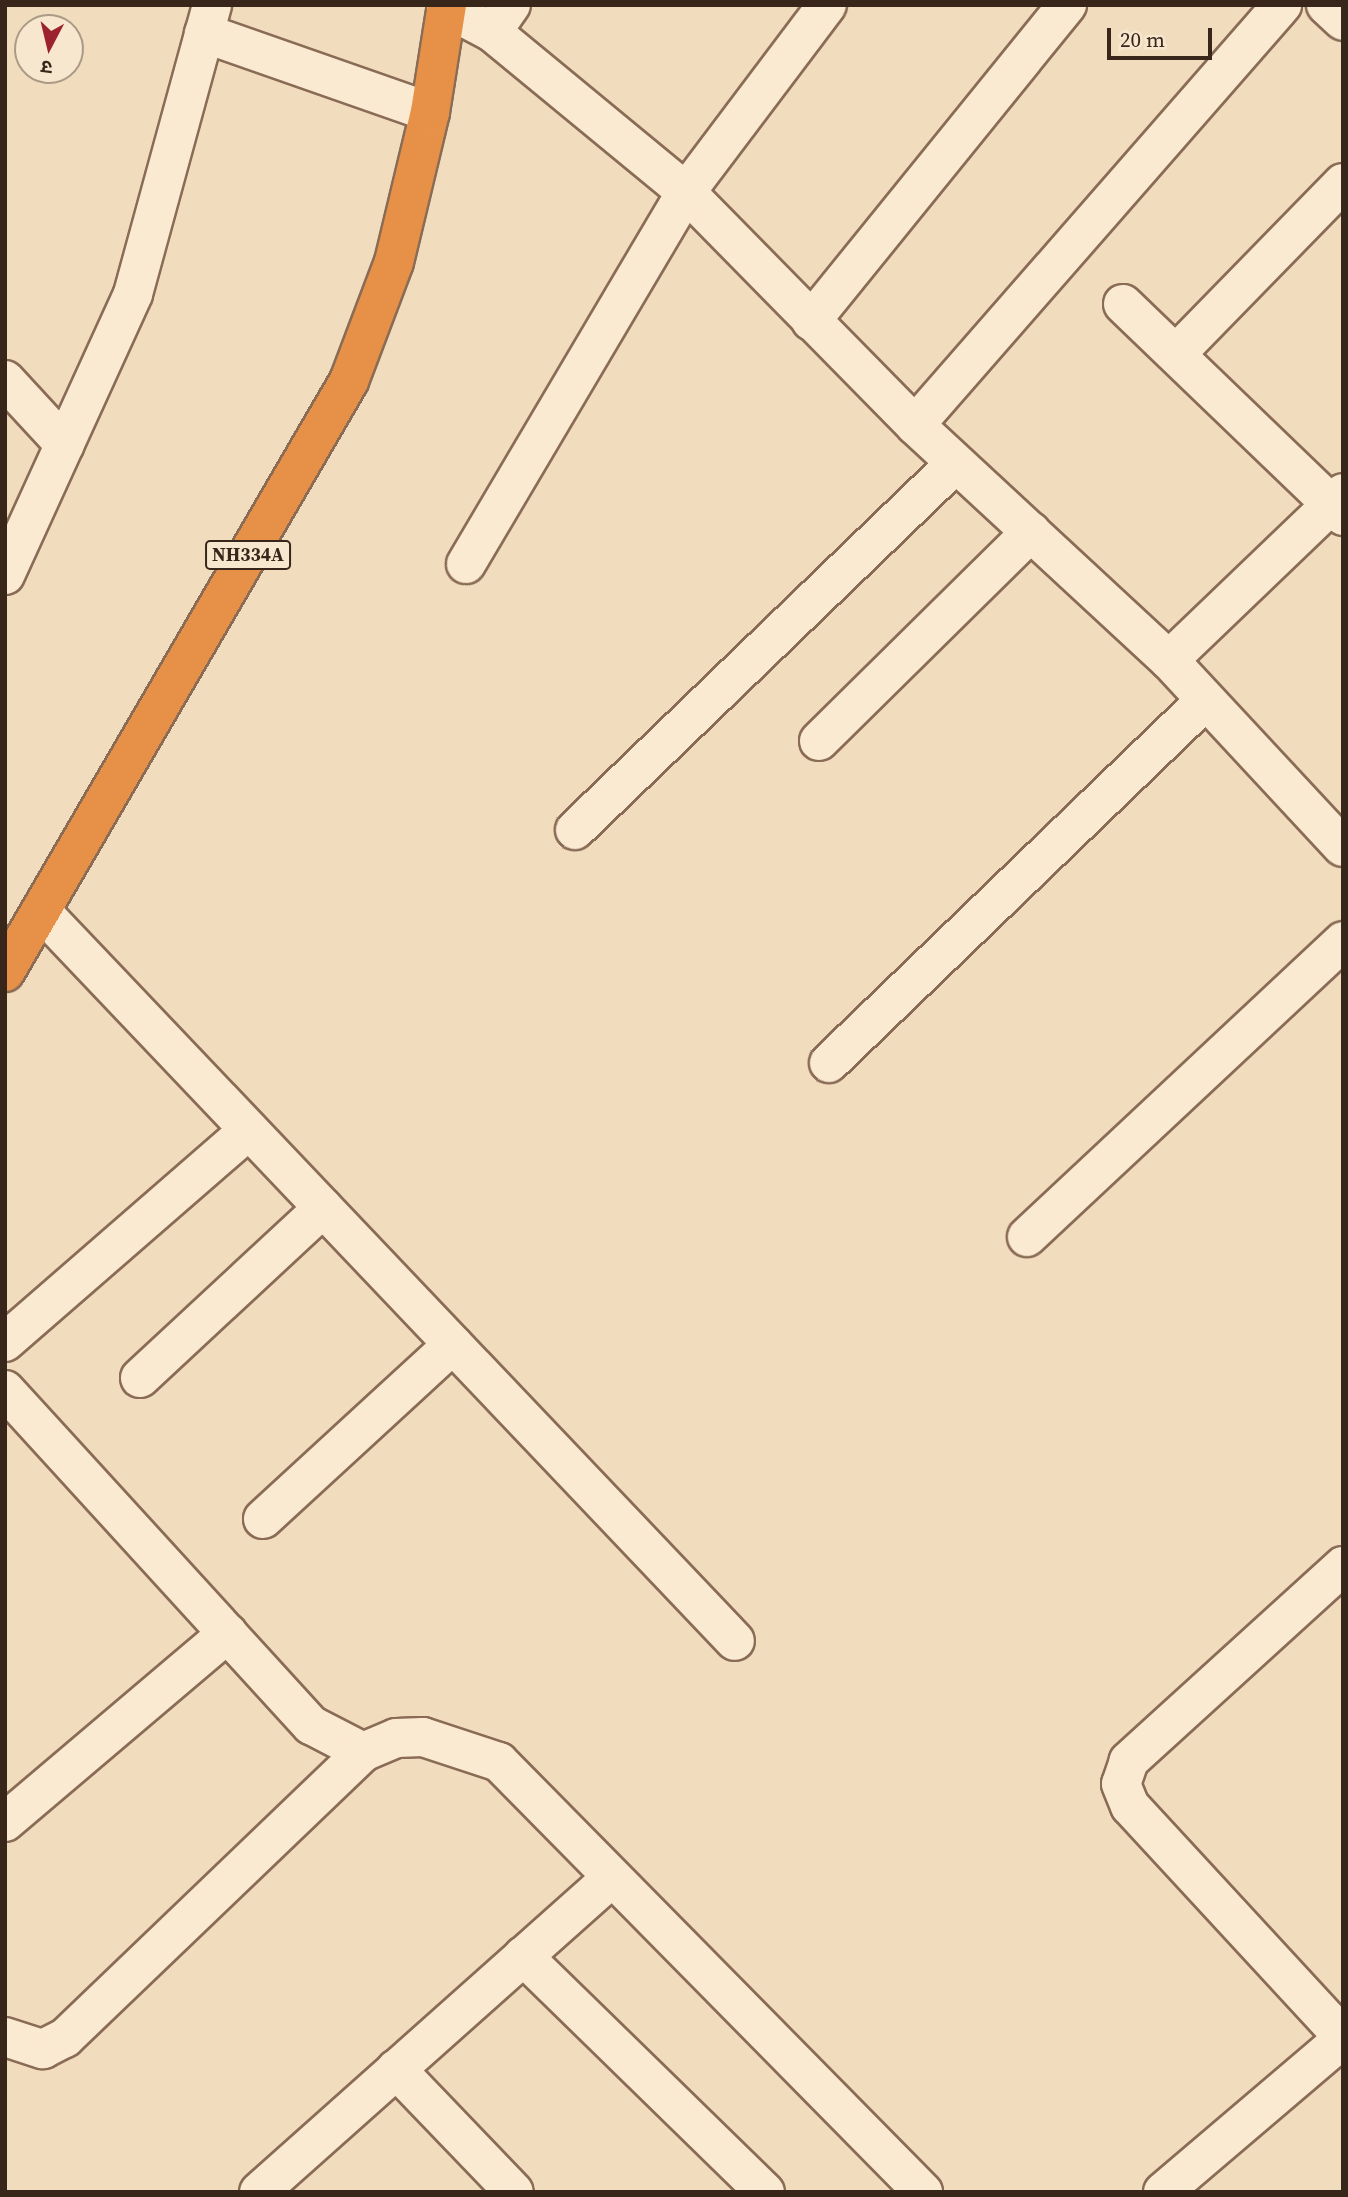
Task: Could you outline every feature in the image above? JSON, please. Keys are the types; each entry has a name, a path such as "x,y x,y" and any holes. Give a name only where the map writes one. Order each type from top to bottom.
{"highway":[{"name":"NH334A","path":"5,972 349,381 394,262 430,112 447,6"}],"street":[{"path":"466,564 686,192 827,5"},
{"path":"811,321 1067,5"},
{"path":"915,425 1282,5"},
{"path":"1326,5 1343,21"},
{"path":"447,6 502,19 686,192 915,425 1169,660 1343,847"},
{"path":"5,575 133,294 208,19 430,112"},
{"path":"1176,354 1343,183"},
{"path":"1123,304 1339,505 1169,660"},
{"path":"5,380 65,445"},
{"path":"575,830 956,463"},
{"path":"820,741 1031,532"},
{"path":"829,1063 1206,700"},
{"path":"41,911 735,1641"},
{"path":"1027,1237 1343,941"},
{"path":"5,1342 249,1129"},
{"path":"140,1378 323,1208"},
{"path":"263,1519 453,1344"},
{"path":"5,1390 311,1725 363,1752"},
{"path":"1163,2192 1343,2038 1130,1806 1121,1784 1129,1760 1343,1566"},
{"path":"5,1822 228,1633"},
{"path":"5,2037 43,2049 65,2038 363,1752 396,1738 423,1737 499,1762 916,2189"},
{"path":"260,2192 612,1878"},
{"path":"523,1956 765,2192"},
{"path":"396,2069 514,2192"}]}
